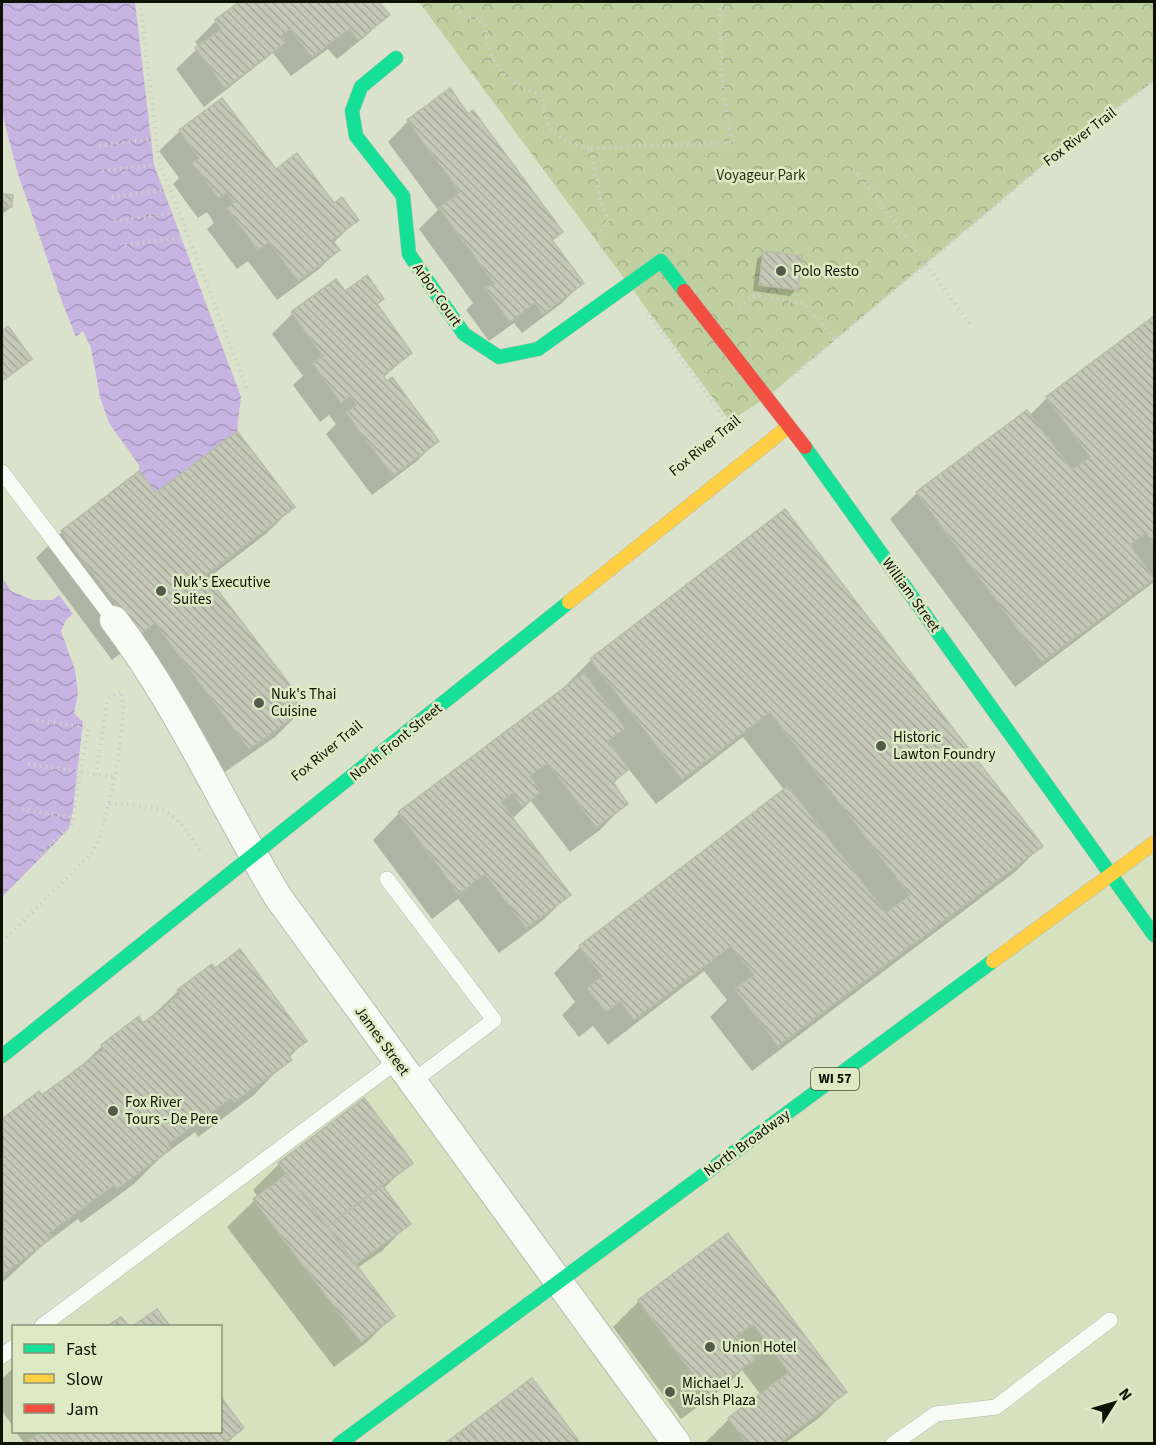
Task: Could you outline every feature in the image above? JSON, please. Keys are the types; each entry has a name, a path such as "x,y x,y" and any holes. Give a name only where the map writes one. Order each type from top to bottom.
{"street":[{"name":"Arbor Court","path":"396,58 361,87 352,111 357,136 403,196 409,254 464,334 500,357 538,349 661,261"},
{"name":"William Street","path":"661,261 789,426 1110,875 1155,934"},
{"name":"North Front Street","path":"2,1056 789,426"},
{"name":"James Street","path":"110,614 144,659 253,857 278,897 677,1443"},
{"name":"North Broadway","path":"339,1443 1155,843"}],"lane":[{"path":"2,472 110,614"},
{"path":"43,1325 227,1188 405,1071 494,1020 387,879"},
{"path":"893,1443 936,1414 996,1407 1110,1320"}],"path":[{"path":"140,2 159,161 247,389"},
{"path":"453,2 463,16 483,21 488,46 504,74 519,86 543,97 546,120 556,134 569,142 591,148 733,143 727,122 720,37 720,5 724,2"},
{"name":"Fox River Trail","path":"721,433 1073,140 1155,81"},
{"path":"99,146 151,139"},
{"path":"591,148 599,194 608,222 600,230 599,244 730,426"},
{"path":"102,171 154,165"},
{"path":"858,173 969,324"},
{"path":"112,197 163,190"},
{"path":"114,221 172,213"},
{"path":"125,245 181,238"},
{"path":"713,329 754,296 803,303 835,338"},
{"path":"2,942 93,852 100,839 109,803 124,710 118,684"},
{"path":"96,775 108,698 121,692"},
{"path":"36,720 88,728 75,818 72,824 37,858"},
{"path":"28,764 113,777"},
{"path":"109,803 162,808 173,814 202,853"},
{"path":"22,809 75,818"}],"shaded area":[{"path":"1154,843 1154,1443 2,1444 2,1356 12,1348 12,1433 222,1433 222,1325 43,1325 397,1061 559,1282"}],"green space":[{"name":"Voyageur Park","path":"419,2 1154,2 1154,81 1073,140 767,397 730,421"}],"water":[{"path":"2,2 135,2 154,165 241,397 237,431 156,493 139,471 124,482 120,462 95,415 88,352 76,337 61,299 18,174 2,113"},
{"path":"2,579 18,593 52,600 59,595 73,614 66,620 68,645 77,664 86,717 74,808 69,828 2,902"}],"pier":[{"path":"83,331 91,348 100,397 109,423 139,465 139,471 122,484 117,463 92,416 85,353 73,339"},
{"path":"2,577 19,590 52,596 57,593 59,595 51,600 33,600 11,591"},
{"path":"73,614 76,615 70,620 70,645 88,690 89,717 77,809 71,830 2,905 2,897 71,827 83,722 74,713 78,694 75,670 61,631 66,620"}],"building":[{"path":"239,2 379,2 390,15 358,40 349,29 312,57 290,29 281,36 286,42 225,88 195,48 221,29 215,20"},
{"path":"450,88 468,114 473,110 563,232 552,240 584,283 543,314 535,303 510,322 485,288 494,283 439,208 460,192 407,120"},
{"path":"222,98 276,169 297,153 334,203 342,197 359,220 332,240 340,250 298,281 269,242 258,250 227,208 234,202 227,192 219,198 192,163 199,158 179,130"},
{"path":"2,194 13,195 12,207 2,207"},
{"name":"Polo Resto","path":"763,251 802,256 798,290 759,285"},
{"path":"367,275 384,299 377,304 412,353 383,375 387,381 392,377 439,441 393,476 346,413 357,404 350,396 341,403 313,364 323,356 291,312 336,279 345,291"},
{"path":"1154,316 1154,545 1146,533 1130,545 1154,579 1042,662 916,492 1027,410 1072,470 1090,457 1046,397"},
{"path":"8,326 32,359 2,381 2,331"},
{"name":"Nuk's Executive Suites","path":"237,431 295,507 206,575 297,694 293,697 303,711 249,749 155,623 139,635 61,531 139,471 156,493"},
{"name":"Historic Lawton Foundry","path":"785,509 1043,846 778,1046 735,989 754,975 731,946 634,1020 620,1001 606,1012 587,988 602,976 579,946 788,786 886,913 910,895 770,712 682,779 590,659"},
{"path":"584,673 625,728 608,741 629,769 613,782 628,804 596,827 548,763 530,776 541,792 522,806 513,793 501,802 571,895 526,928 485,874 459,894 398,812"},
{"name":"Fox River Tours - De Pere","path":"240,949 307,1041 288,1055 292,1060 234,1102 231,1098 168,1144 171,1149 117,1189 114,1185 49,1233 53,1237 4,1274 2,1119 39,1091 42,1095 104,1049 101,1045 139,1016 143,1023 180,995 177,990 212,964 215,968"},
{"path":"364,1098 413,1163 327,1227 278,1163"},
{"path":"287,1174 395,1316 361,1342 253,1199"},
{"path":"382,1185 411,1224 355,1265 327,1227"},
{"name":"Union Hotel","path":"728,1233 847,1392 778,1444 747,1444 728,1418 789,1372 753,1324 737,1336 755,1359 708,1394 638,1300"},
{"path":"157,1309 169,1325 134,1325"},
{"path":"121,1317 128,1325 109,1325"},
{"path":"532,1378 581,1444 481,1444 468,1426"},
{"path":"222,1399 244,1428 223,1444 213,1444 206,1433 222,1433"},
{"path":"468,1426 481,1444 444,1444"},
{"path":"40,1433 62,1433 70,1444 25,1444"},
{"path":"62,1433 116,1433 124,1444 70,1444"},
{"path":"116,1433 166,1433 174,1444 124,1444"},
{"path":"166,1433 206,1433 213,1444 174,1444"}],"traffic: fast":[{"path":"396,58 361,87 352,111 356,136 403,196 409,254 464,334 499,357 538,349 661,261 684,291"},
{"path":"805,447 1154,935"},
{"path":"2,1056 569,602"},
{"path":"339,1444 993,961"}],"traffic: slow":[{"path":"569,602 789,426"},
{"path":"993,961 1154,843"}],"traffic: jam":[{"path":"684,291 805,447"}],"place":[{"name":"Polo Resto","path":"781,271"},
{"name":"Nuk's Executive Suites","path":"161,591"},
{"name":"Nuk's Thai Cuisine","path":"259,703"},
{"name":"Historic Lawton Foundry","path":"881,746"},
{"name":"Fox River Tours - De Pere","path":"113,1111"},
{"name":"Union Hotel","path":"710,1347"},
{"name":"Michael J. Walsh Plaza","path":"670,1392"}]}
